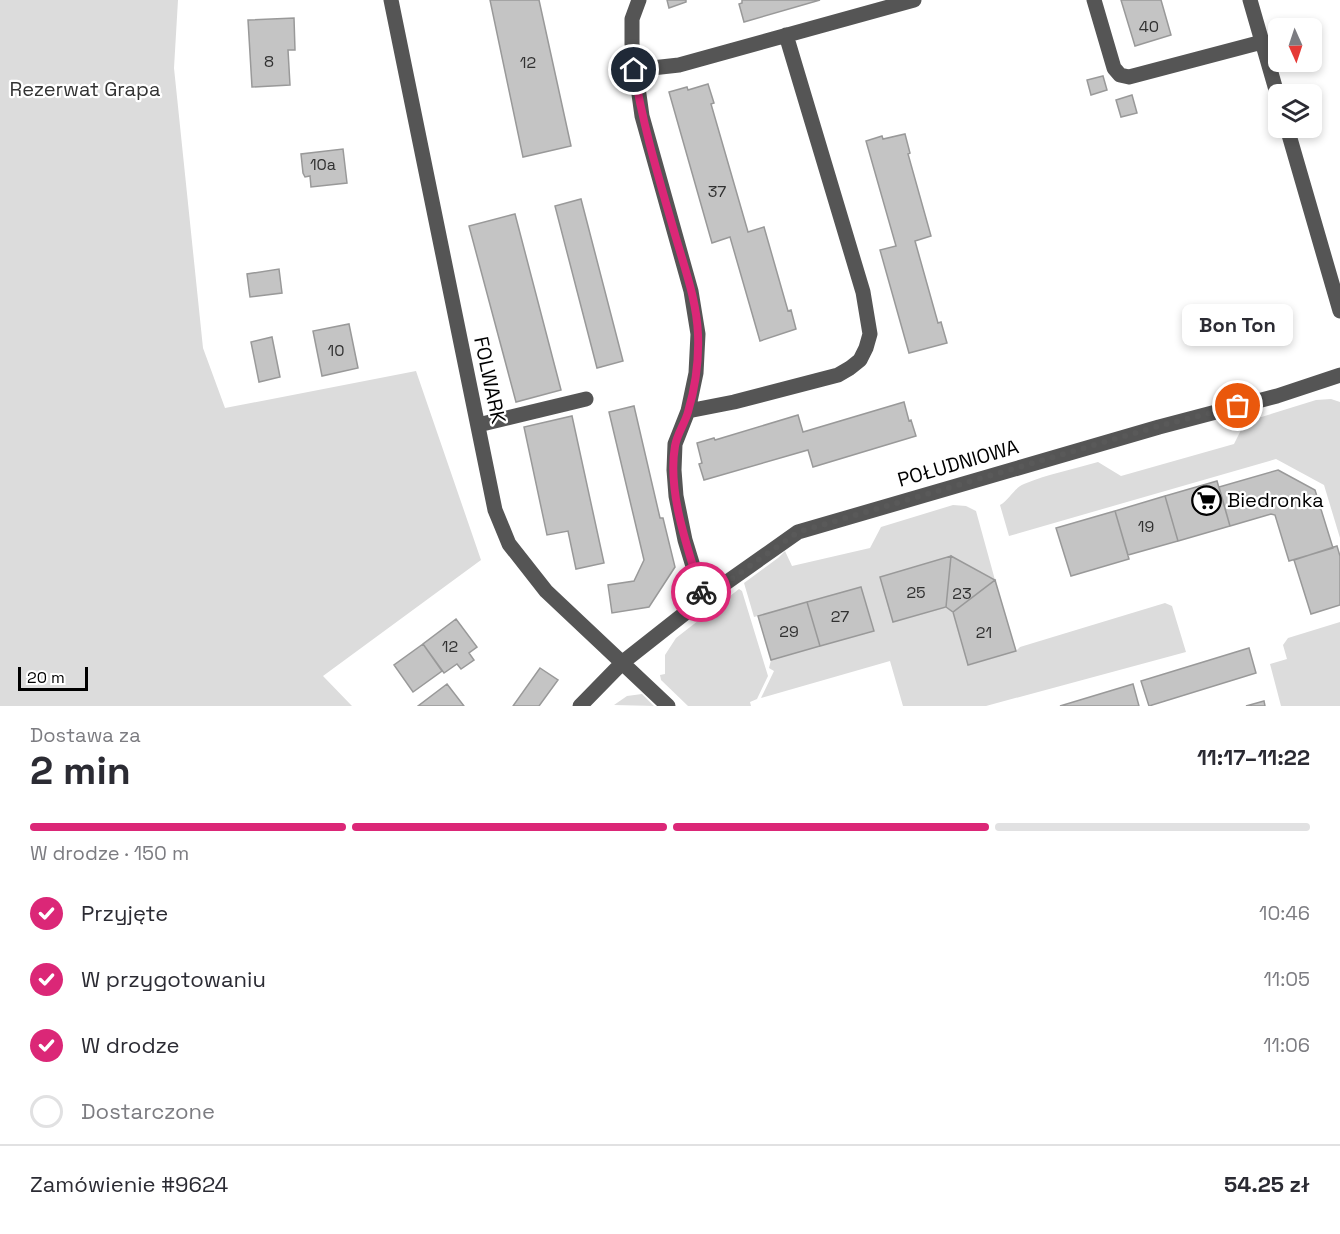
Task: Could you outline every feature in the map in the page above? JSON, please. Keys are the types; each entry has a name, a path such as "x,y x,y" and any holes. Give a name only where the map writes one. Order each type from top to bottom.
{"street":[{"name":"FOLWARK","path":"391,0 495,510 509,544 546,591 668,706"},
{"path":"639,0 632,19 634,70 642,116 691,291 698,334 696,373 688,411 675,444 674,470 676,496 703,599"},
{"path":"634,70 680,65 914,0"},
{"path":"1094,0 1114,68 1120,75 1129,76 1262,42"},
{"path":"1250,0 1274,84"},
{"path":"688,411 735,402 838,375 860,360 866,348 869,328 863,292 786,35"},
{"path":"1290,138 1340,311"},
{"name":"POŁUDNIOWA","path":"580,706 623,662 703,599 798,532 1159,426 1277,396 1340,375"},
{"path":"478,425 585,399"}],"green space":[{"name":"Rezerwat Grapa","path":"0,0 178,0 174,68 203,348 225,408 416,371 481,560 323,676 352,706 0,706"},
{"path":"1331,399 1340,402 1340,538 1324,485 1276,459 1009,536 1000,505 1024,484 1098,462 1121,476 1234,444 1245,422 1316,400"},
{"path":"953,505 966,506 976,511 995,580 951,556 880,577 893,622 946,607 953,612 969,665 1165,603 1172,606 1186,652 986,706 903,706 890,661 761,698 774,671 769,668 771,660 874,630 861,587 754,617 744,583 785,551 792,566 870,548 881,527"},
{"path":"739,589 742,591 768,676 757,699 750,702 751,706 688,706 661,680 660,675 665,674 665,655 676,638"},
{"path":"1340,622 1340,706 1281,706 1270,664 1287,659 1283,645 1288,638"},
{"path":"642,694 654,706 614,705 627,696"}],"building":[{"path":"490,0 539,0 571,146 523,157"},
{"path":"667,0 686,0 686,2 669,8"},
{"path":"742,0 820,0 744,22 739,4"},
{"path":"1121,0 1161,0 1171,35 1135,46"},
{"path":"294,18 295,50 288,50 290,85 252,87 248,20"},
{"path":"1103,76 1107,90 1091,95 1087,80"},
{"path":"708,84 714,103 711,104 748,232 764,227 788,311 791,310 796,329 760,341 730,237 712,243 669,92 687,87 688,90"},
{"path":"1132,95 1137,113 1121,117 1116,100"},
{"path":"905,134 910,153 908,154 931,236 915,241 938,323 941,322 947,343 909,353 880,250 896,246 866,141 882,136 883,139"},
{"path":"343,149 347,183 311,187 310,176 305,177 303,173 301,154"},
{"path":"581,199 623,361 597,368 555,206"},
{"path":"515,214 561,390 516,402 469,226"},
{"path":"279,269 282,293 250,297 247,274"},
{"path":"349,324 358,368 322,376 313,331"},
{"path":"272,337 280,377 259,382 251,342"},
{"path":"904,402 916,436 813,467 808,450 704,480 699,464 702,463 697,443 714,438 715,440 798,415 803,432"},
{"path":"634,406 660,518 663,518 675,567 649,607 612,613 608,585 634,581 644,560 609,412"},
{"path":"572,416 604,563 576,569 568,531 547,535 524,427"},
{"path":"1278,470 1315,490 1333,548 1289,561 1275,515 1271,514 1230,526 1219,487"},
{"path":"1217,481 1230,526 1178,541 1165,496"},
{"path":"1165,496 1178,541 1128,555 1115,511"},
{"path":"1115,511 1129,559 1071,576 1056,528"},
{"path":"1337,546 1340,556 1340,605 1311,614 1294,560"},
{"path":"951,556 995,580 953,612 946,607"},
{"path":"951,556 946,607 893,622 880,577"},
{"path":"995,580 1016,651 968,665 953,612"},
{"path":"861,587 874,631 820,646 807,602"},
{"path":"807,602 820,646 771,660 758,616"},
{"path":"456,619 477,647 469,653 474,660 461,669 457,664 444,673 423,644"},
{"path":"423,644 442,671 413,692 394,665"},
{"path":"1249,648 1256,673 1149,706 1141,681"},
{"path":"540,668 558,680 539,706 513,706"},
{"path":"447,684 464,706 418,706"},
{"path":"1133,684 1139,706 1060,706"},
{"path":"1264,701 1265,706 1246,706"}],"way so far":[{"path":"701,592 703,599 798,532 1159,426 1238,406"}],"place":[{"name":"Bon Ton","path":"1238,406"},
{"name":"Biedronka","path":"1206,500"}],"route":[{"path":"634,70 642,116 691,291 698,334 696,373 688,411 675,444 674,470 676,496 701,592"}]}
